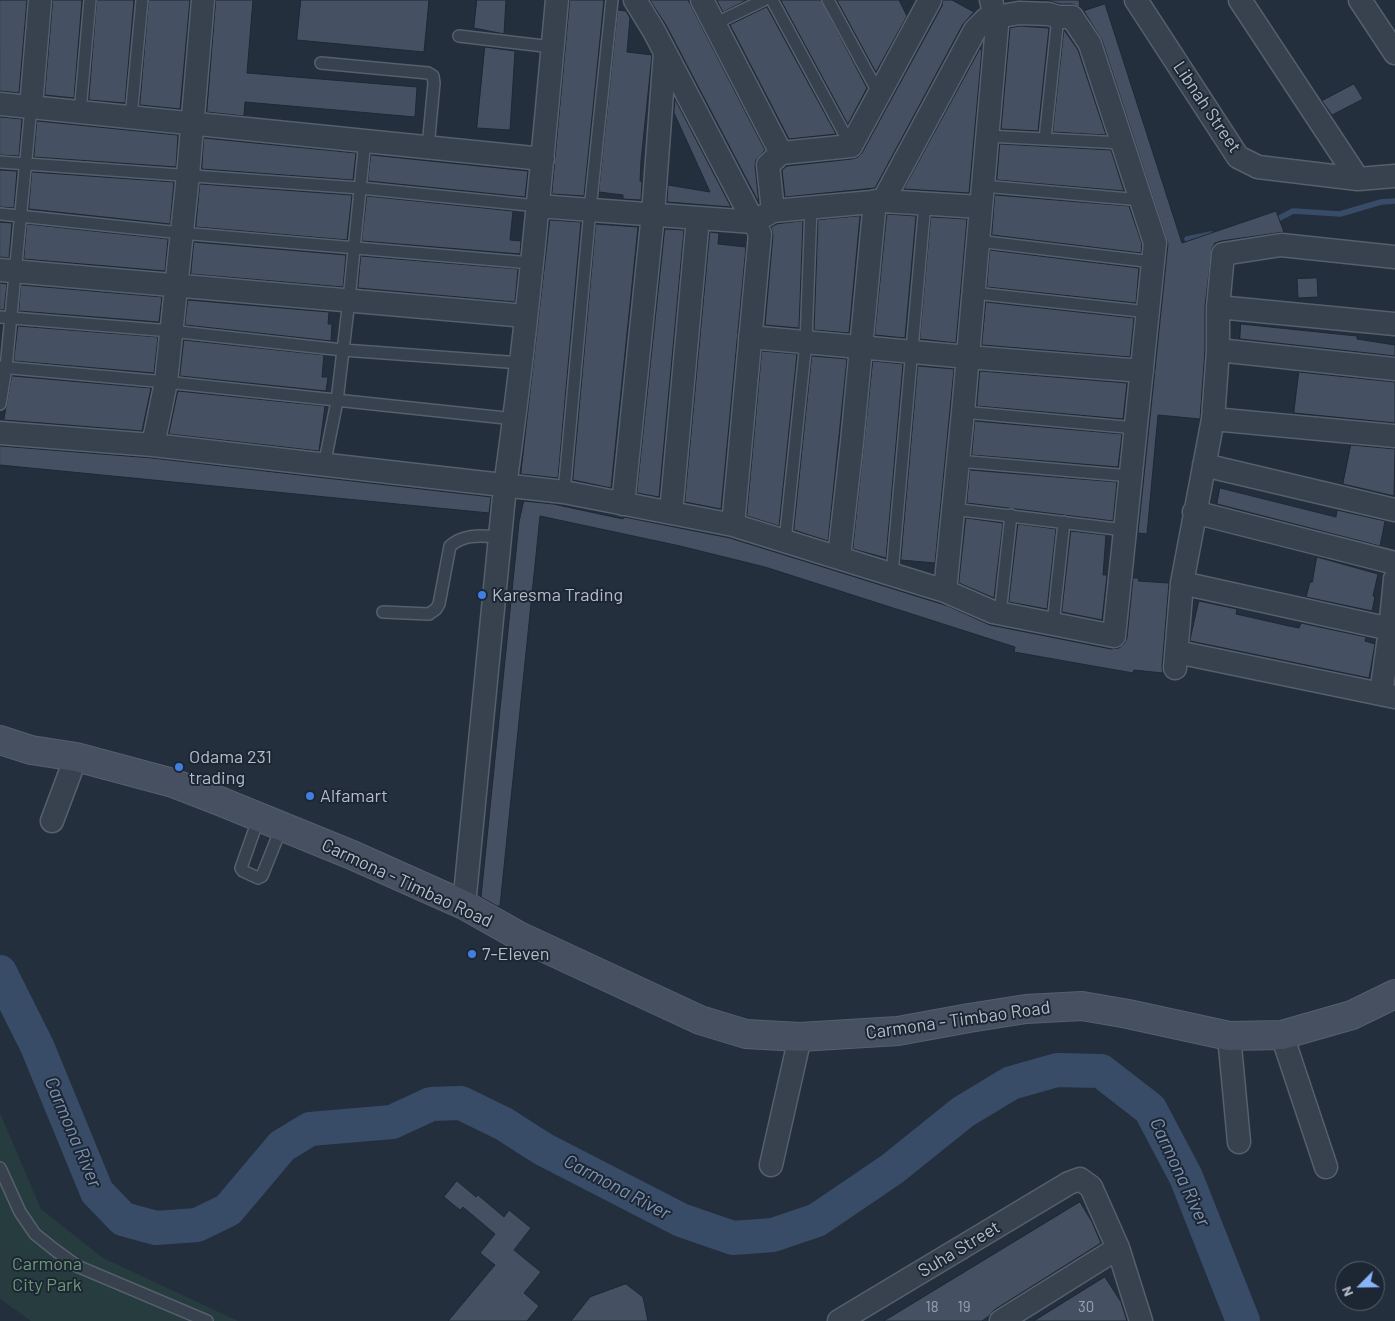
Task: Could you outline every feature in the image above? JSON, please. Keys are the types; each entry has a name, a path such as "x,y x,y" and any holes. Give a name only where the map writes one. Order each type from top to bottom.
{"main road":[{"name":"Carmona - Timbao Road","path":"0,740 31,750 76,757 173,783 352,855 464,905 519,936 700,1020 746,1034 800,1037 898,1031 1026,1009 1082,1006 1229,1036 1282,1035 1352,1014 1395,994"}],"street":[{"path":"31,107 40,0"},
{"path":"153,445 166,382 188,175 203,0"},
{"path":"464,905 505,486 515,419 543,159 557,0"},
{"path":"635,0 665,52 760,234 732,525"},
{"path":"702,0 781,153"},
{"path":"773,211 768,164 781,153 851,146 930,0"},
{"name":"Libnah Street","path":"1136,0 1238,157 1258,168 1358,179 1395,176"},
{"path":"1240,0 1358,179"},
{"path":"1360,0 1395,53"},
{"path":"0,432 153,445 564,492 732,525 945,591 993,612 1114,636 1155,243 1090,44 1072,17 994,9"},
{"path":"945,591 974,293 997,26 994,9"},
{"path":"839,557 879,201 975,30 994,9"},
{"path":"623,504 654,214 665,52"},
{"path":"0,104 543,159"},
{"path":"538,206 753,222 773,211 879,201 925,203 982,197"},
{"path":"671,513 698,218"},
{"path":"1395,256 1282,245 1222,254 1213,419 1182,583 1176,660 1388,695 1395,579"},
{"path":"8,271 526,316"},
{"path":"1218,307 1395,324"},
{"path":"750,337 1142,371"},
{"path":"1218,350 1395,369"},
{"path":"1213,419 1395,436"},
{"path":"1204,465 1395,510"},
{"path":"1194,512 1395,563"},
{"path":"1182,583 1393,630"},
{"path":"52,821 76,757"},
{"path":"1282,1035 1326,1167"},
{"path":"1229,1036 1239,1142"},
{"path":"771,1165 800,1037"},
{"name":"Suha Street","path":"839,1321 1069,1183 1080,1179 1090,1187 1118,1248"},
{"path":"1001,1321 1118,1248 1141,1321"}],"lane":[{"path":"80,112 90,0"},
{"path":"131,117 142,0"},
{"path":"564,492 590,210 612,0"},
{"path":"714,24 764,0"},
{"path":"772,0 851,146"},
{"path":"828,0 879,94"},
{"path":"1044,139 1058,16"},
{"path":"460,36 552,47"},
{"path":"321,63 428,73 433,76 428,147"},
{"path":"0,404 8,271 21,216 31,107"},
{"path":"987,136 1122,143"},
{"path":"324,466 337,401 365,140"},
{"path":"0,162 360,188 538,206"},
{"path":"982,197 1141,200"},
{"path":"892,574 925,203"},
{"path":"785,541 806,342 811,208"},
{"path":"0,214 181,233 532,263"},
{"path":"978,241 1153,262"},
{"path":"974,293 1148,312"},
{"path":"5,317 171,331 343,350 521,363"},
{"path":"3,368 166,382 515,419"},
{"path":"963,412 1136,428"},
{"path":"958,461 1131,476"},
{"path":"953,509 1126,530"},
{"path":"1000,614 1011,516"},
{"path":"1053,624 1064,522"},
{"path":"383,612 429,614 436,610 439,604 450,546 457,540 469,536 500,537"},
{"path":"0,1168 20,1212 35,1234 55,1250 77,1266 207,1321"}],"green space":[{"name":"Carmona City Park","path":"0,1113 41,1209 103,1258 238,1321 31,1321 0,1299"}],"building":[{"path":"0,0 27,0 19,93 0,91"},
{"path":"53,0 82,0 74,98 45,95"},
{"path":"97,0 134,0 125,103 89,100"},
{"path":"149,0 190,0 180,109 140,105"},
{"path":"216,0 253,0 247,73 417,87 415,117 245,102 244,116 207,112"},
{"path":"301,0 429,0 424,52 297,40"},
{"path":"477,0 506,0 504,34 474,28"},
{"path":"570,0 604,0 584,196 552,194"},
{"path":"650,0 688,0 765,150 756,160 755,166 759,203 666,25"},
{"path":"717,0 747,0 723,12"},
{"path":"781,0 821,0 867,88 848,124"},
{"path":"837,0 899,0 907,16 876,72"},
{"path":"943,0 952,0 974,12 963,24 875,188 785,197 782,170 787,166 852,159 862,153 942,6"},
{"path":"1023,0 1079,0 1080,7 1050,1"},
{"path":"1105,4 1182,243 1276,211 1284,232 1221,241 1215,243 1212,248 1205,306 1205,350 1200,419 1158,415 1147,534 1138,533 1168,244 1102,40 1084,11"},
{"path":"767,7 836,134 789,139 730,25"},
{"path":"618,10 626,11 630,18 627,52 652,55 641,161 641,200 623,199 623,195 599,192"},
{"path":"1020,26 1049,28 1038,131 1001,129 1010,28"},
{"path":"1064,30 1078,50 1106,135 1053,132"},
{"path":"485,47 515,51 510,130 477,128"},
{"path":"980,49 982,49 969,193 904,189"},
{"path":"1354,84 1363,99 1332,115 1322,101"},
{"path":"675,99 731,207 667,202 668,185 710,192 674,113"},
{"path":"0,117 22,119 19,156 0,155"},
{"path":"37,121 178,135 176,167 34,157"},
{"path":"204,138 356,153 353,180 202,169"},
{"path":"1000,144 1111,150 1124,191 997,180"},
{"path":"371,155 528,171 525,197 368,181"},
{"path":"0,170 17,171 14,208 0,207"},
{"path":"32,172 174,182 170,224 29,209"},
{"path":"200,184 352,195 347,240 196,227"},
{"path":"995,195 1129,206 1142,244 1141,253 992,235"},
{"path":"367,196 513,211 510,240 521,241 520,254 362,241"},
{"path":"887,214 916,216 905,338 875,335"},
{"path":"860,216 849,333 814,330 818,220"},
{"path":"931,217 967,219 956,343 920,339"},
{"path":"550,220 581,222 558,478 521,474"},
{"path":"803,221 799,328 765,325 773,235 771,227 777,224"},
{"path":"0,222 12,223 9,258 0,257"},
{"path":"27,224 168,239 165,271 24,259"},
{"path":"596,224 638,227 611,488 573,480"},
{"path":"665,229 684,230 659,497 637,493"},
{"path":"710,232 719,233 718,244 746,247 721,509 685,502"},
{"path":"194,242 346,255 343,287 191,274"},
{"path":"990,250 1139,268 1136,303 987,287"},
{"path":"361,256 518,269 515,302 358,288"},
{"path":"1317,278 1318,297 1298,298 1297,279"},
{"path":"0,283 7,284 4,310 0,310"},
{"path":"21,285 162,297 159,322 19,311"},
{"path":"188,300 329,312 328,324 332,324 331,341 185,325"},
{"path":"986,302 1134,318 1130,357 982,345"},
{"path":"1241,324 1357,336 1357,339 1395,345 1395,356 1240,339"},
{"path":"18,326 158,337 154,373 14,361"},
{"path":"184,340 324,355 322,377 328,377 326,391 180,376"},
{"path":"762,351 797,354 779,526 747,516"},
{"path":"812,356 847,359 828,541 794,530"},
{"path":"873,361 903,364 886,558 853,549"},
{"path":"918,366 954,369 935,563 901,560"},
{"path":"980,371 1127,383 1123,419 977,406"},
{"path":"1299,372 1395,382 1395,423 1294,413"},
{"path":"12,376 151,388 142,431 4,420"},
{"path":"178,391 325,406 319,451 169,434"},
{"path":"975,421 1122,434 1118,467 972,455"},
{"path":"1351,445 1395,449 1394,496 1343,484"},
{"path":"0,446 152,458 491,497 489,513 0,465"},
{"path":"970,470 1117,482 1113,521 967,503"},
{"path":"1220,488 1336,517 1337,510 1385,521 1380,546 1217,504"},
{"path":"524,501 553,504 623,519 624,517 730,538 948,606 990,625 1111,649 1119,648 1127,638 1133,578 1139,578 1138,581 1169,583 1163,673 1134,670 1133,673 1014,652 1015,647 765,567 680,546 540,516 500,906 497,906 481,897 519,522"},
{"path":"966,518 1003,523 994,598 959,583"},
{"path":"1018,524 1056,529 1047,609 1009,602"},
{"path":"1071,531 1106,535 1103,575 1107,575 1102,620 1062,612"},
{"path":"1317,557 1378,574 1372,611 1306,597 1310,582 1312,582"},
{"path":"1199,601 1237,609 1236,614 1289,626 1299,628 1301,623 1366,637 1365,641 1375,644 1369,678 1190,641"},
{"path":"457,1181 476,1197 478,1195 504,1217 509,1210 531,1228 514,1250 541,1272 524,1293 539,1306 527,1321 448,1321 495,1265 480,1253 495,1234 463,1207 460,1210 444,1197"},
{"path":"1080,1202 1092,1222 1101,1243 994,1310 982,1321 884,1321"},
{"path":"1105,1277 1121,1302 1127,1321 1034,1321"},
{"path":"626,1284 643,1297 648,1321 571,1321 590,1297"}],"waterway":[{"path":"1274,221 1293,211 1340,214 1381,202 1395,201"},
{"path":"1187,239 1211,234"},
{"name":"Carmona River","path":"0,972 37,1046 97,1192 123,1219 156,1228 197,1225 228,1210 282,1146 310,1129 392,1122 431,1104 461,1103 504,1124 543,1149 681,1220 733,1238 773,1235 817,1220 892,1169 963,1112 1011,1083 1057,1070 1101,1071 1150,1109 1186,1177 1243,1321"}],"place":[{"name":"Karesma Trading","path":"482,595"},
{"name":"Odama 231 trading","path":"179,767"},
{"name":"Alfamart","path":"310,796"},
{"name":"7-Eleven","path":"472,954"}]}
